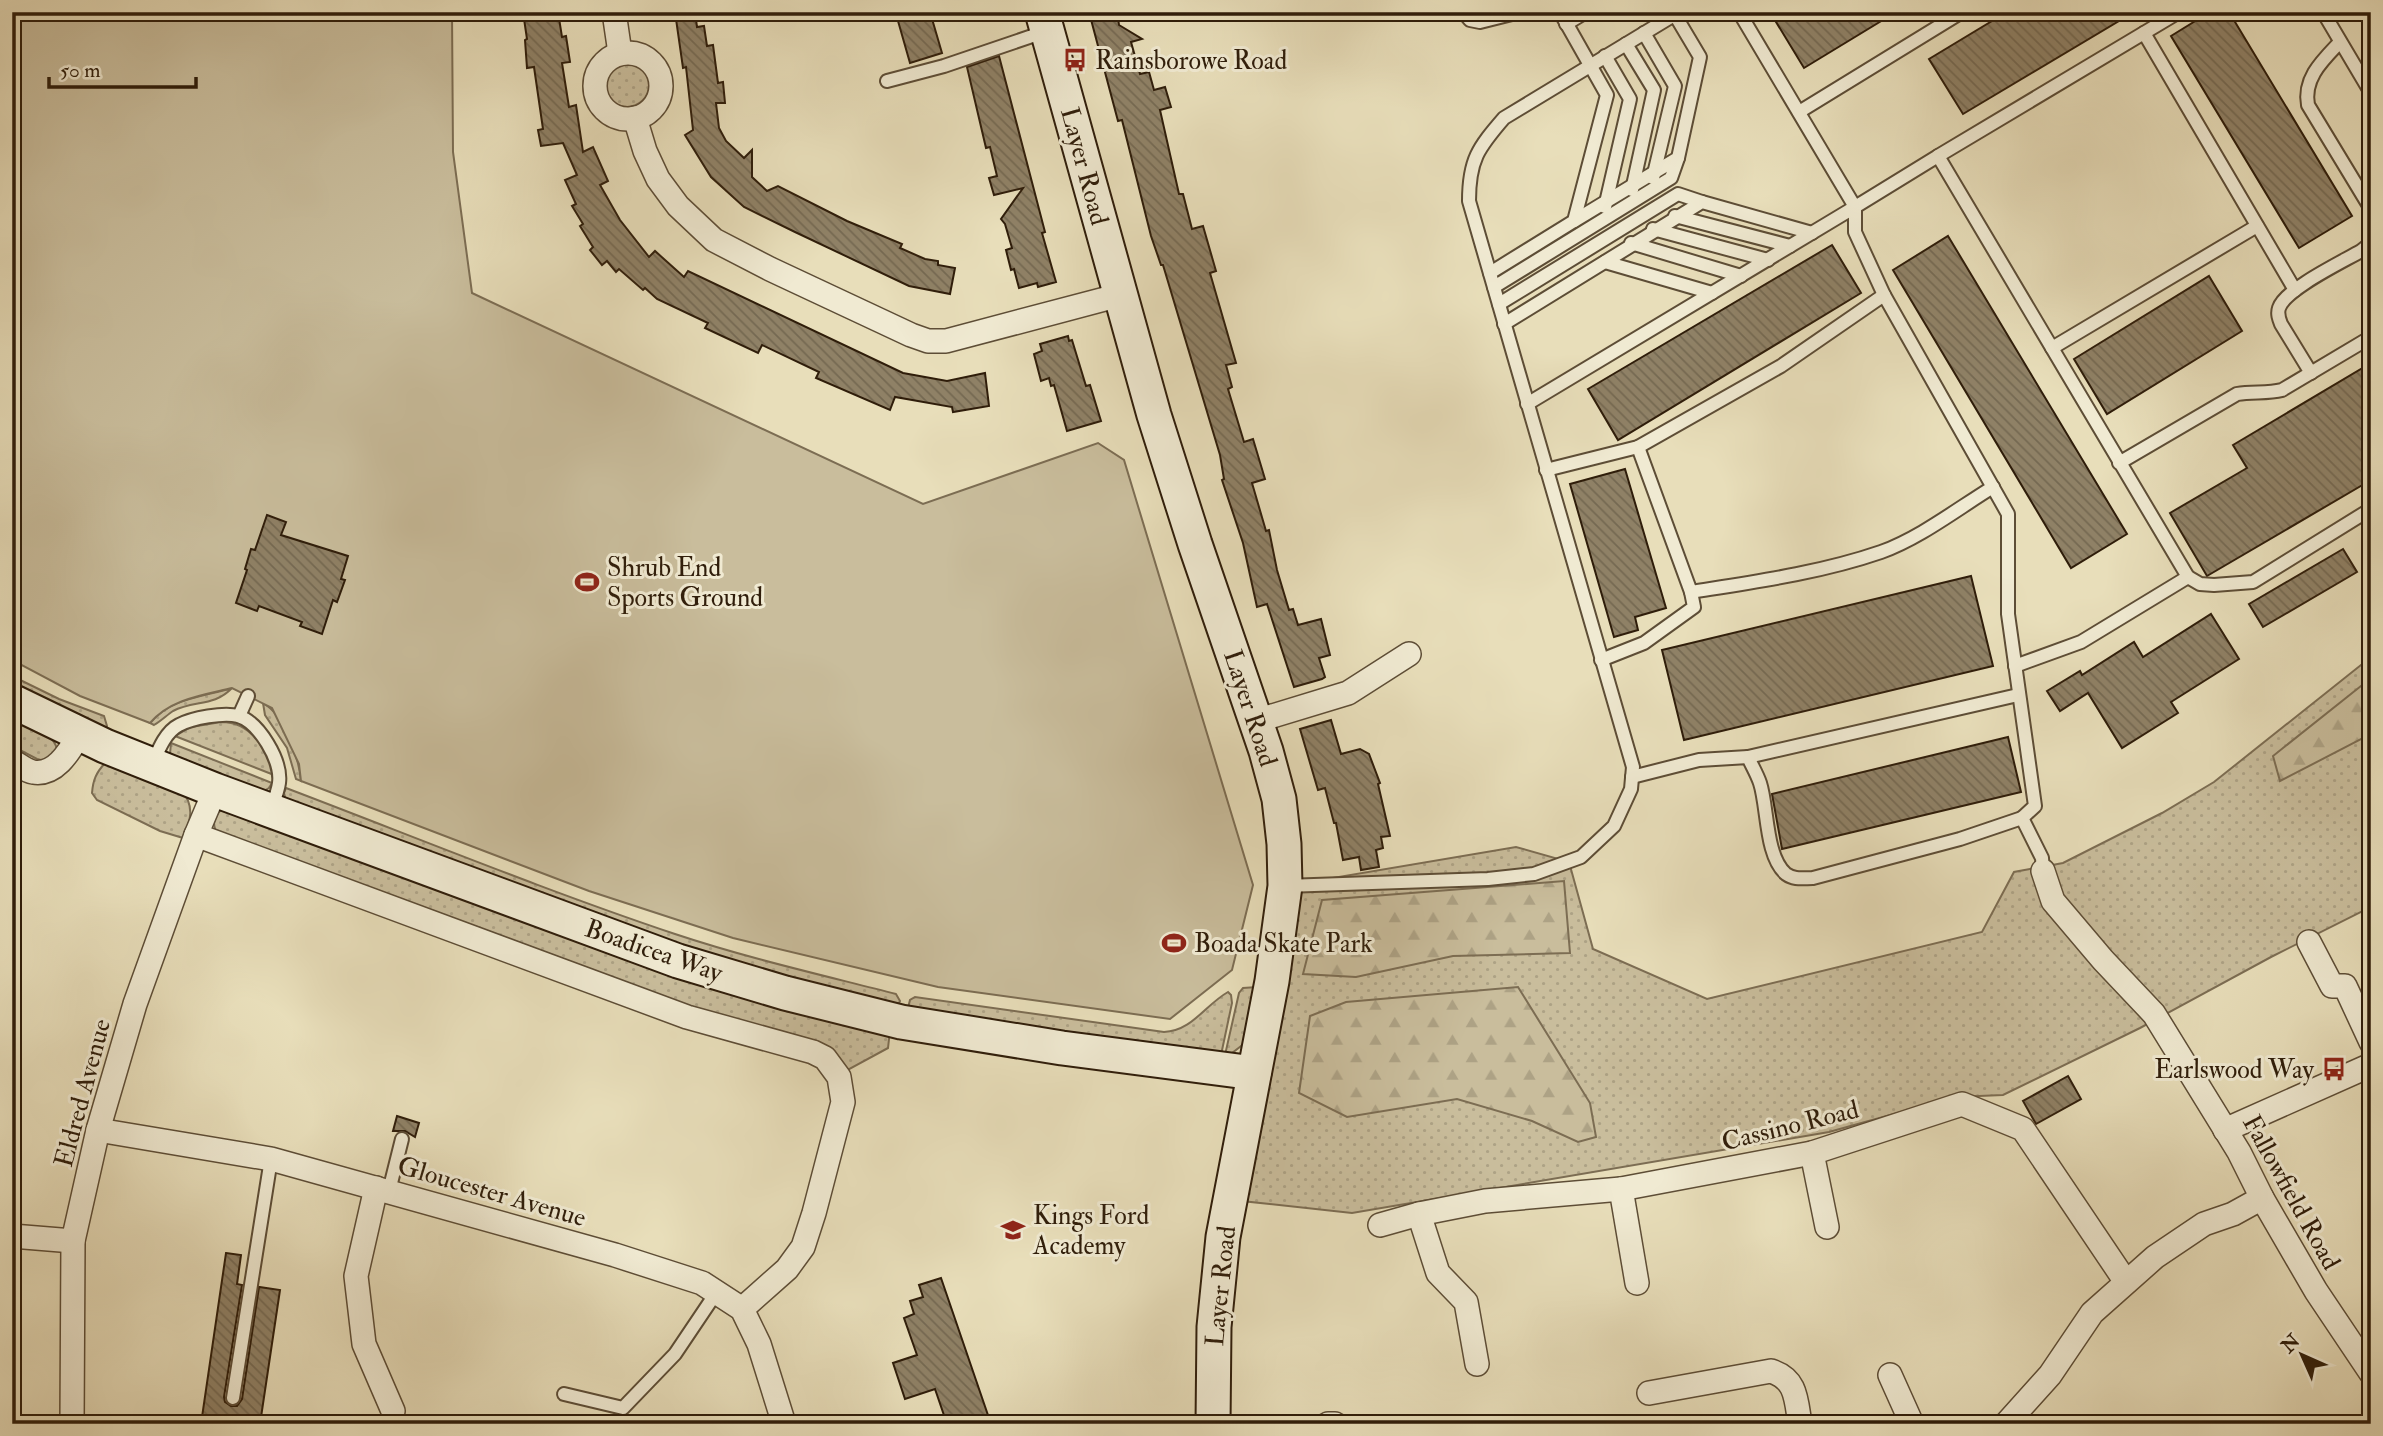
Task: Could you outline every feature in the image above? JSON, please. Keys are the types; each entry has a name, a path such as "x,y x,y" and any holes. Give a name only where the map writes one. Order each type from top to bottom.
{"main road":[{"name":"Layer Road","path":"1045,21 1169,462 1256,721 1279,799 1285,886 1272,981 1223,1237 1214,1327 1213,1424"},
{"name":"Boadicea Way","path":"12,701 152,766 678,961 785,993 914,1024 1062,1048 1254,1073"}],"street":[{"path":"614,12 620,53"},
{"path":"620,53 641,55 657,68 661,78 659,99 645,114 635,118 615,116 607,111 596,94 595,83 603,64 620,53"},
{"path":"635,118 658,179 678,206 714,240 769,270 911,335 928,341 946,341 1120,295"},
{"path":"1256,721 1348,693 1409,654"},
{"path":"12,761 33,772 47,769 64,760 79,734"},
{"name":"Eldred Avenue","path":"72,1424 73,1241 98,1130 135,1004 215,790"},
{"name":"Boadicea Way","path":"196,835 687,1017 813,1052 825,1058 839,1077 843,1102 803,1247 788,1269 742,1309"},
{"name":"Fallowfield Road","path":"2043,871 2053,901 2154,1014 2225,1130 2316,1292 2371,1373"},
{"path":"2309,942 2332,986 2345,986 2371,1042"},
{"path":"2225,1130 2371,1065"},
{"name":"Cassino Road","path":"1380,1225 1485,1201 1621,1189 1812,1153 1962,1104 2023,1129 2126,1282"},
{"name":"Gloucester Avenue","path":"98,1130 271,1159 383,1190 615,1255 702,1283 742,1309"},
{"path":"1812,1153 1827,1227"},
{"path":"1621,1189 1637,1283"},
{"path":"383,1190 356,1276 364,1344 393,1411"},
{"path":"2006,1424 2050,1375 2092,1313 2155,1256 2204,1224 2233,1214 2262,1198"},
{"path":"1419,1214 1438,1273 1465,1302 1477,1364"},
{"path":"12,1236 73,1241"},
{"path":"742,1309 760,1344 784,1424"},
{"path":"1649,1393 1771,1371 1789,1380 1794,1389 1800,1424"},
{"path":"1890,1375 1912,1424"},
{"path":"1328,1424 1335,1424"}],"lane":[{"path":"1463,12 1470,20 1480,22 1520,12"},
{"path":"1574,221 1607,95 1563,18 1586,12"},
{"path":"1739,12 1855,207 1855,232 1884,295 2008,514 2008,614 2035,806 2022,818 1961,839 1813,878 1796,879 1786,874 1777,862 1760,783 1748,757"},
{"path":"1799,112 1962,12"},
{"path":"1527,404 2179,12"},
{"path":"2323,12 2340,42 2366,76 2371,93"},
{"path":"1285,886 1534,874 1581,857 1614,826 1631,789 1633,767 1469,201 1469,177 1474,157 1504,118 1677,13 1700,57 1678,158 1671,178 1494,287"},
{"path":"887,81 944,66 1045,21"},
{"path":"1644,33 1675,86 1650,192"},
{"path":"2144,33 2295,290"},
{"path":"2340,42 2315,71 2306,94 2314,118 2371,209"},
{"path":"1626,44 1654,90 1629,204"},
{"path":"1602,220 1630,99 1605,56"},
{"path":"1938,156 2188,578 2200,584 2214,585 2253,582 2371,509"},
{"path":"1490,273 1678,158"},
{"path":"1499,304 1678,194 1812,233"},
{"path":"1504,324 1702,202"},
{"path":"1655,208 1678,217 1790,246"},
{"path":"1633,222 1768,260"},
{"path":"2052,348 2257,226"},
{"path":"1611,236 1741,276"},
{"path":"2311,373 2278,316 2279,306 2295,290 2371,243"},
{"path":"1605,262 1712,293"},
{"path":"1546,470 1638,447 1781,366 1884,295"},
{"path":"2119,463 2236,394 2282,390 2371,337"},
{"path":"1601,660 1644,643 1694,607 1691,592 1638,447"},
{"path":"1691,592 1784,577 1882,551 1915,535 1993,487"},
{"path":"2015,666 2081,642 2188,578"},
{"path":"1632,778 1699,760 1748,757 2018,695"},
{"path":"239,716 248,696"},
{"path":"152,766 166,737 179,725 221,715 239,716 251,723 277,760 280,782 270,810"},
{"path":"2022,818 2042,858 2043,871"},
{"path":"383,1190 402,1139"},
{"path":"233,1398 271,1159"},
{"path":"564,1394 624,1408 676,1354 716,1293"}],"green space":[{"name":"Shrub End Sports Ground","path":"12,12 452,12 453,152 472,293 923,504 1098,443 1124,460 1253,885 1232,970 1170,1019 938,987 733,938 589,891 301,781 299,764 272,708 232,688 177,703 150,723 80,696 12,660"},
{"path":"627,63 642,70 649,85 642,100 627,107 612,100 605,85 612,70"},
{"path":"2371,657 2371,907 2271,957 2140,1028 2003,1095 1955,1097 1829,1132 1352,1213 1242,1201 1285,886 1516,847 1569,862 1593,949 1707,999 1982,932 2014,872 2063,863 2162,813 2214,782"},
{"path":"12,676 59,699 104,716 107,726 102,732 12,689"},
{"path":"2371,678 2371,734 2280,781 2273,756"},
{"path":"232,688 211,701 181,708 154,725 150,723 177,703"},
{"path":"263,703 284,726 301,781 296,779 287,748 265,715"},
{"path":"12,719 46,734 57,750 45,761 12,746"},
{"path":"221,722 241,727 256,739 267,756 274,775 175,736 191,727"},
{"path":"171,743 272,783 262,792 170,754"},
{"path":"105,763 181,790 190,807 183,838 160,831 97,800 92,793 93,784"},
{"path":"286,788 675,934 896,994 900,1001 898,1005 707,960 286,801"},
{"path":"222,809 890,1030 888,1048 844,1072 674,1005 219,837 214,822"},
{"path":"1564,881 1570,953 1453,956 1356,977 1303,974 1322,900"},
{"path":"1257,987 1245,1043 1225,1055 1239,993 1243,988"},
{"path":"1518,987 1590,1103 1596,1137 1578,1142 1532,1121 1457,1099 1347,1117 1299,1093 1310,1016 1346,1002"},
{"path":"1228,992 1232,1003 1221,1055 908,1008 910,1000 915,997 1164,1032 1183,1027"}],"building":[{"path":"523,12 558,12 562,37 566,36 570,62 562,63 569,107 576,105 583,152 593,147 608,181 600,185 620,220 649,257 655,251 684,277 688,271 903,373 947,381 985,373 989,406 953,412 952,407 895,397 890,410 816,378 819,372 762,345 758,353 705,328 708,323 657,299 619,269 616,272 607,261 602,265 590,250 593,247 572,206 576,204 565,180 577,175 563,143 541,146 538,130 543,129 534,67 527,68"},
{"path":"675,12 695,12 697,27 704,26 707,46 713,45 718,83 723,82 725,103 716,103 719,128 726,141 744,158 752,150 752,177 767,191 778,186 847,221 902,244 900,248 925,259 938,261 938,265 955,268 950,294 909,286 795,232 744,207 711,177 685,135 693,130 686,67 683,68"},
{"path":"905,12 930,12 942,53 910,63 898,21 907,18"},
{"path":"1089,12 1117,12 1119,25 1142,39 1131,42 1140,74 1149,72 1154,90 1165,87 1171,107 1160,110 1179,194 1183,194 1192,229 1203,226 1216,271 1210,273 1236,363 1226,365 1232,387 1228,389 1244,442 1253,439 1265,479 1252,483 1266,531 1269,530 1289,610 1293,609 1298,625 1321,619 1330,655 1319,658 1325,677 1322,679 1294,687 1267,604 1257,607 1243,543 1222,480 1220,455 1163,265 1151,236 1122,120 1118,121"},
{"path":"1770,12 1896,12 1804,68"},
{"path":"2007,12 2134,12 1963,114 1929,59"},
{"path":"2210,12 2229,12 2352,216 2299,248 2171,36"},
{"path":"999,56 1056,282 1038,287 1037,283 1019,288 1014,269 1011,270 1006,250 1012,248 1001,219 1023,188 994,195 989,178 997,176 990,147 986,148 967,67"},
{"path":"1948,236 2127,534 2071,568 1893,270"},
{"path":"1832,245 1861,293 1618,440 1588,389"},
{"path":"2209,276 2242,331 2107,414 2074,359"},
{"path":"1068,336 1069,341 1072,340 1086,386 1090,385 1101,421 1067,431 1054,385 1051,386 1049,378 1041,381 1034,354 1042,351 1040,344"},
{"path":"2371,363 2371,480 2207,576 2170,513 2247,468 2233,445"},
{"path":"1625,469 1666,608 1635,617 1638,630 1614,637 1570,484"},
{"path":"267,515 286,522 281,535 348,556 341,579 345,580 337,602 333,600 322,634 300,626 302,622 259,606 257,611 236,603 251,549 255,550"},
{"path":"2343,549 2357,572 2263,627 2249,604"},
{"path":"1971,576 1993,666 1684,740 1662,650"},
{"path":"2211,614 2239,659 2171,702 2178,713 2122,748 2088,693 2060,711 2047,691 2080,671 2082,675 2134,642 2143,657"},
{"path":"1331,720 1341,754 1360,749 1369,754 1380,783 1378,784 1390,836 1381,837 1383,848 1376,850 1379,867 1361,870 1359,857 1343,860 1336,823 1325,788 1318,790 1300,729"},
{"path":"2008,737 2021,792 1782,849 1772,794"},
{"path":"2068,1076 2081,1099 2036,1124 2023,1101"},
{"path":"397,1116 419,1123 415,1137 405,1131 393,1131"},
{"path":"226,1253 241,1255 237,1284 242,1285 224,1397 225,1402 231,1406 237,1406 242,1399 259,1287 280,1290 260,1424 201,1424"},
{"path":"941,1278 991,1424 947,1424 935,1389 905,1399 893,1363 917,1355 904,1318 914,1314 910,1301 923,1297 919,1285"}],"place":[{"name":"Rainsborowe Road","path":"1075,60"},
{"name":"Shrub End Sports Ground","path":"587,582"},
{"name":"Boada Skate Park","path":"1174,943"},
{"name":"Earlswood Way","path":"2334,1069"},
{"name":"Kings Ford Academy","path":"1013,1230"}]}
